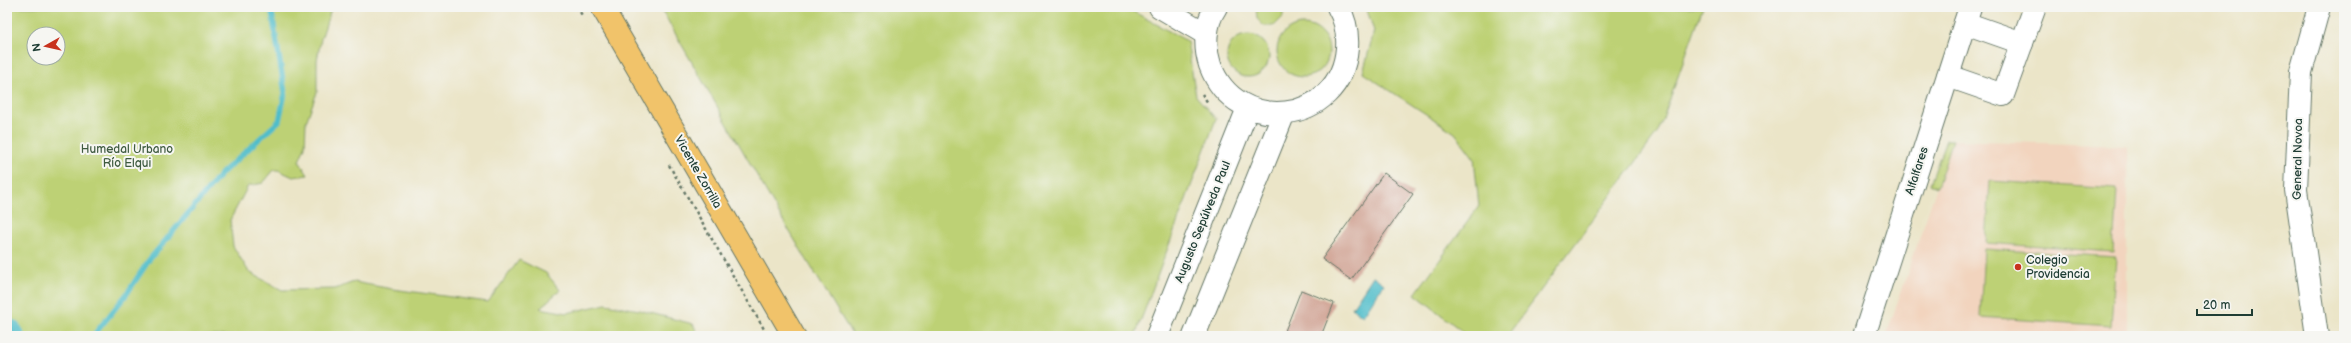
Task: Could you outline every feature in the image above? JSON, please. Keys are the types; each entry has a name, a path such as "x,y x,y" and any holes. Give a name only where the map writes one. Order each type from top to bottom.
{"main road":[{"name":"Vicente Zorrilla","path":"593,13 794,336"}],"street":[{"path":"1216,7 1206,34 1207,56 1214,77 1228,95 1248,108 1272,114 1296,111 1318,101 1336,83 1346,61 1348,36 1338,7"},
{"path":"1948,76 2003,95 2035,7"},
{"name":"General Novoa","path":"2316,336 2296,190 2300,72 2319,7"},
{"path":"1151,9 1206,34"},
{"path":"1968,15 2022,43"},
{"name":"Alfalfares","path":"1864,336 1968,15"},
{"name":"Augusto Sepúlveda Paul","path":"1157,336 1248,108"},
{"path":"1194,336 1284,113"}],"path":[{"path":"577,7 593,13"},
{"path":"1135,7 1151,9"},
{"path":"1199,89 1205,101 1211,105"},
{"path":"665,158 768,336"}],"shaded area":[{"name":"Colegio Providencia","path":"1953,140 2127,146 2127,336 1886,336"}],"green space":[{"name":"Humedal Urbano Río Elqui","path":"7,7 335,7 331,9 321,39 317,60 317,92 306,122 305,147 299,161 308,175 293,177 278,170 274,170 263,183 248,186 230,220 233,246 249,272 282,290 335,289 354,282 392,289 488,302 519,260 546,273 560,290 540,308 567,313 606,304 639,310 693,324 699,336 7,336"},
{"path":"660,7 1125,7 1187,41 1196,96 1216,119 1135,336 853,336 782,219"},
{"path":"1256,7 1283,7 1283,17 1274,26 1264,26 1257,19"},
{"path":"1366,7 1703,7 1658,132 1507,336 1468,336 1415,294 1479,206 1474,158 1455,133 1363,73 1374,31"},
{"path":"1298,25 1308,25 1317,29 1325,37 1329,46 1329,56 1325,65 1317,73 1308,77 1298,77 1289,73 1281,65 1277,56 1277,46 1281,37 1289,29"},
{"path":"1244,35 1252,35 1260,38 1266,44 1269,56 1266,68 1260,74 1252,77 1244,77 1236,74 1230,68 1227,60 1227,52 1230,44 1236,38"},
{"path":"1946,140 1953,140 1937,187 1930,184"},
{"path":"1990,181 2117,189 2113,252 1986,243"},
{"path":"1984,249 2116,257 2111,326 1980,317"}],"water":[{"path":"1373,276 1384,284 1363,316 1352,308"}],"building":[{"path":"1384,173 1413,194 1351,280 1322,259"},
{"path":"1301,290 1334,303 1321,336 1283,336"}],"waterway":[{"path":"93,336 126,295 149,260 222,173 279,121 285,93 271,7"}],"place":[{"name":"Colegio Providencia","path":"2018,267"}]}
